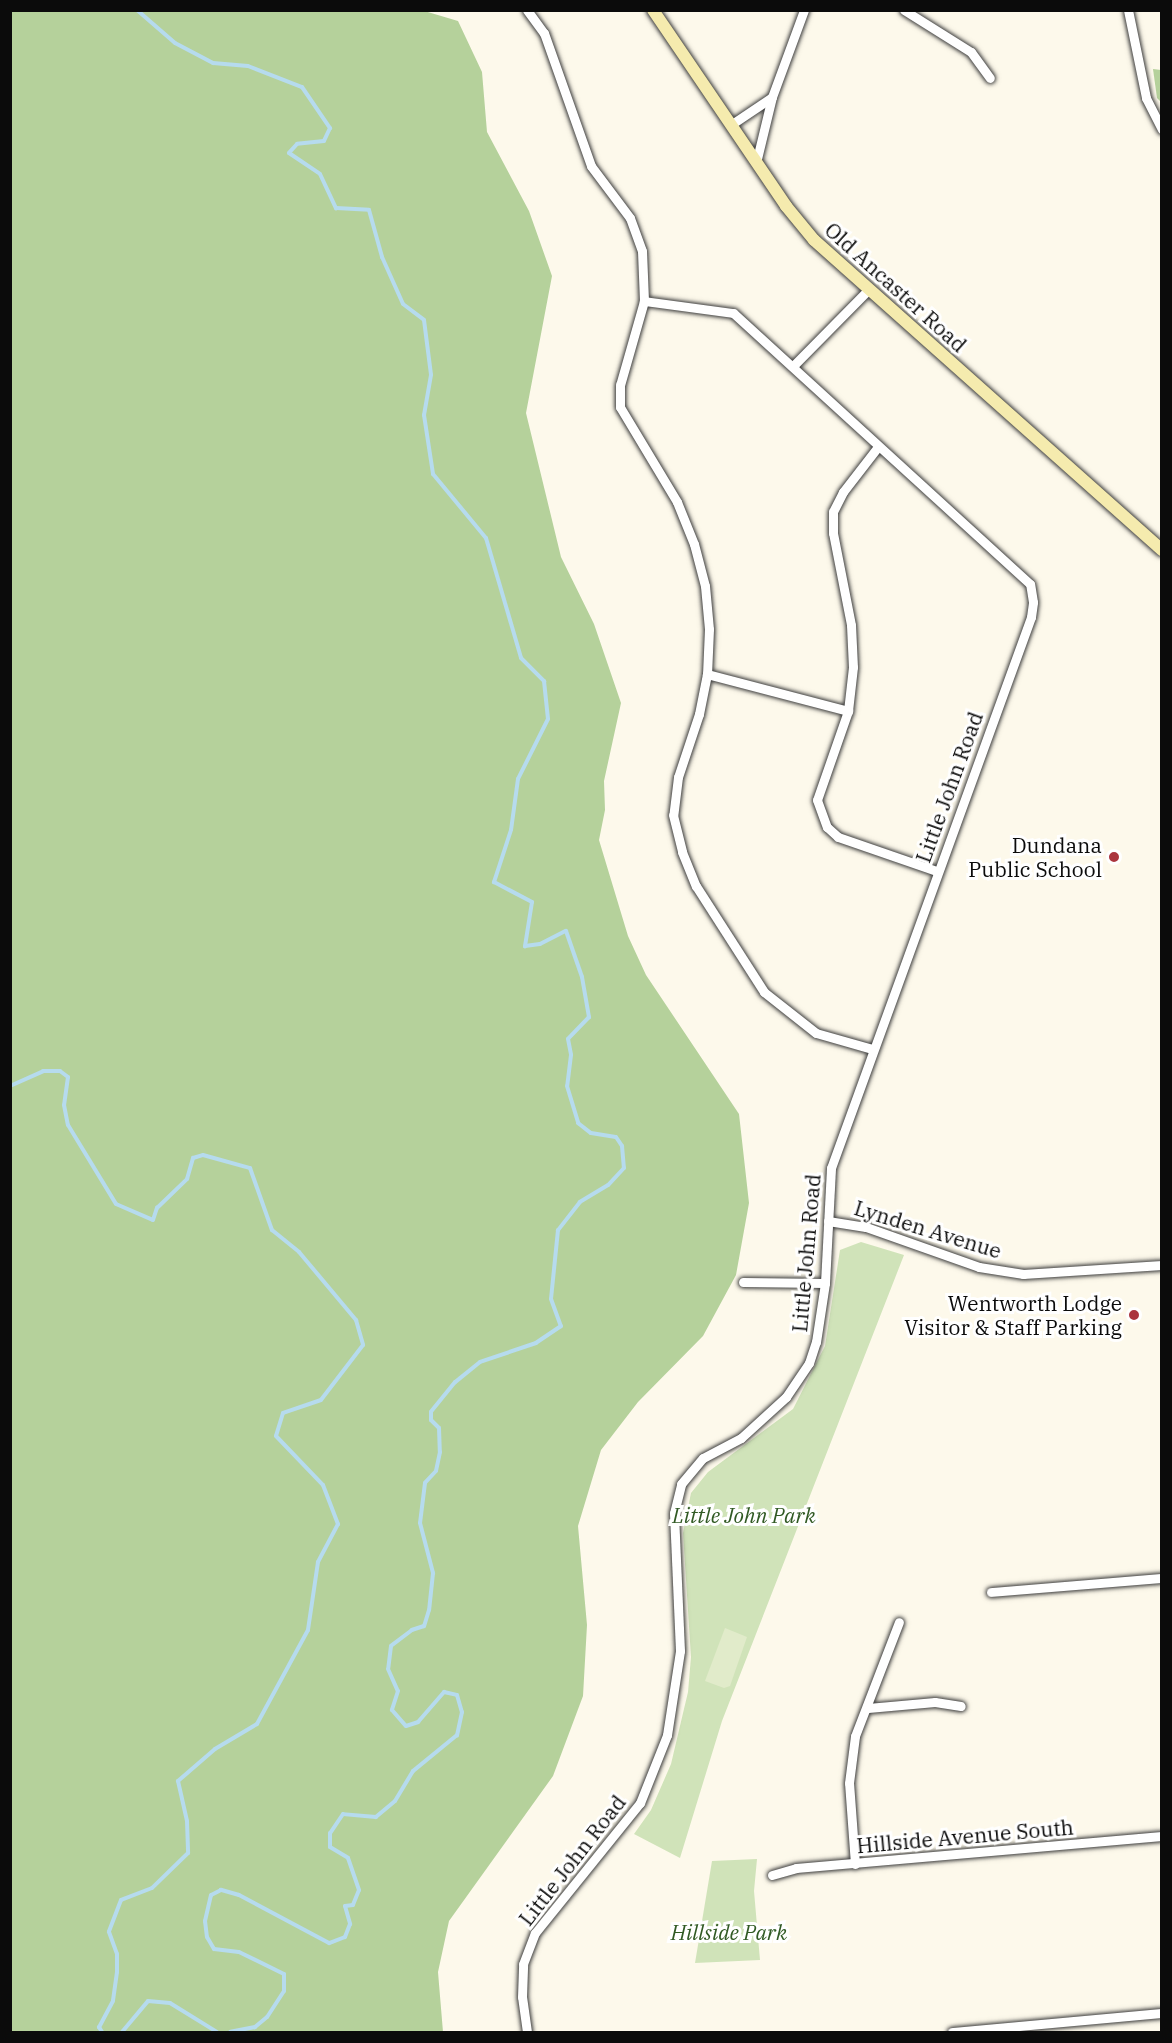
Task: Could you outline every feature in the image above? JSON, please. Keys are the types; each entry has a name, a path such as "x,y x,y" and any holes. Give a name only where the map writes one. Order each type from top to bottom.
{"street":[{"path":"527,10 544,33 591,166 630,218 642,251 644,301 620,385 620,407 676,502 694,544 705,586 709,629 707,674 699,714 678,777 673,815 682,852 696,886 764,992 790,1016 816,1033 872,1049"},
{"name":"Old Ancaster Road","path":"653,10 732,124 756,163 814,240 867,290 1161,550"},
{"path":"756,163 772,97 804,10"},
{"path":"904,10 971,52 990,78"},
{"path":"1128,10 1146,98 1161,129"},
{"path":"732,124 772,97"},
{"path":"794,365 867,290"},
{"name":"Little John Road","path":"527,2032 522,1997 523,1964 535,1933 640,1803 667,1735 680,1651 674,1513 681,1484 703,1458 763,1421 797,1383 816,1342 825,1283 831,1168 872,1049 1032,617 1033,602 1029,584 877,448 794,365 733,313 644,301"},
{"path":"877,448 843,492 833,512 833,533 851,625 853,668 848,711 817,800 826,827 838,837 937,871"},
{"path":"707,674 848,711"},
{"name":"Lynden Avenue","path":"828,1221 866,1227 979,1267 1023,1274 1161,1265"},
{"path":"743,1282 825,1283"},
{"path":"991,1592 1161,1578"},
{"path":"855,1864 849,1783 855,1736 868,1708 899,1622"},
{"path":"868,1708 935,1702 961,1706"},
{"name":"Hillside Avenue South","path":"772,1875 796,1868 1161,1836"},
{"path":"952,2032 1161,2013"}],"green space":[{"path":"11,10 421,10 458,21 482,72 487,132 529,211 552,276 526,413 561,557 594,624 621,703 604,781 605,810 599,840 628,936 646,975 739,1114 749,1203 736,1275 703,1336 638,1402 601,1450 578,1526 587,1625 583,1696 553,1776 449,1921 438,1972 443,2032 11,2032"},
{"path":"1153,69 1161,70 1161,102 1157,98"},
{"name":"Little John Park","path":"861,1242 904,1255 722,1721 680,1858 634,1834 651,1810 671,1764 688,1692 691,1657 683,1533 691,1493 708,1472 793,1409 825,1346 840,1250"},
{"path":"725,1628 747,1637 730,1686 724,1688 705,1681"},
{"name":"Hillside Park","path":"757,1859 754,1891 760,1960 695,1963 712,1861"}],"waterway":[{"path":"137,10 175,43 213,63 248,66 302,87 330,128 324,141 297,144 289,153 320,174 336,208 369,210 382,257 403,304 424,320 431,375 424,415 433,474 486,538 521,658 544,681 548,719 518,779 511,830 494,882 532,902 525,946 540,944 566,931 582,977 589,1017 568,1039 571,1055 567,1086 578,1123 591,1133 616,1137 622,1146 624,1168 608,1185 580,1202 558,1230 551,1299 561,1326 536,1343 480,1362 455,1382 431,1412 431,1420 439,1428 440,1452 436,1471 425,1483 420,1523 433,1573 429,1610 424,1626 412,1630 391,1646 388,1669 398,1691 392,1710 406,1726 418,1722 444,1692 457,1695 462,1712 457,1735 413,1771 395,1801 376,1817 343,1814 330,1833 330,1847 348,1858 359,1890 353,1905 345,1906 350,1924 345,1937 329,1943 239,1895 221,1890 211,1895 205,1921 207,1937 214,1949 239,1952 284,1974 284,1991 267,2017 255,2027 230,2032"},
{"path":"10,1086 43,1071 60,1071 68,1077 64,1105 68,1125 116,1204 153,1220 157,1208 187,1179 193,1158 203,1155 250,1168 272,1230 299,1252 356,1320 363,1345 321,1400 283,1413 276,1436 323,1485 338,1524 318,1562 308,1630 257,1724 215,1749 178,1781 187,1821 188,1853 152,1888 121,1900 109,1932 117,1954 117,1972 113,2001 99,2027 102,2032"},
{"path":"122,2032 148,2001 170,2003 217,2032"}],"place":[{"name":"Dundana Public School","path":"1114,857"},
{"name":"Wentworth Lodge Visitor & Staff Parking","path":"1134,1315"}]}
